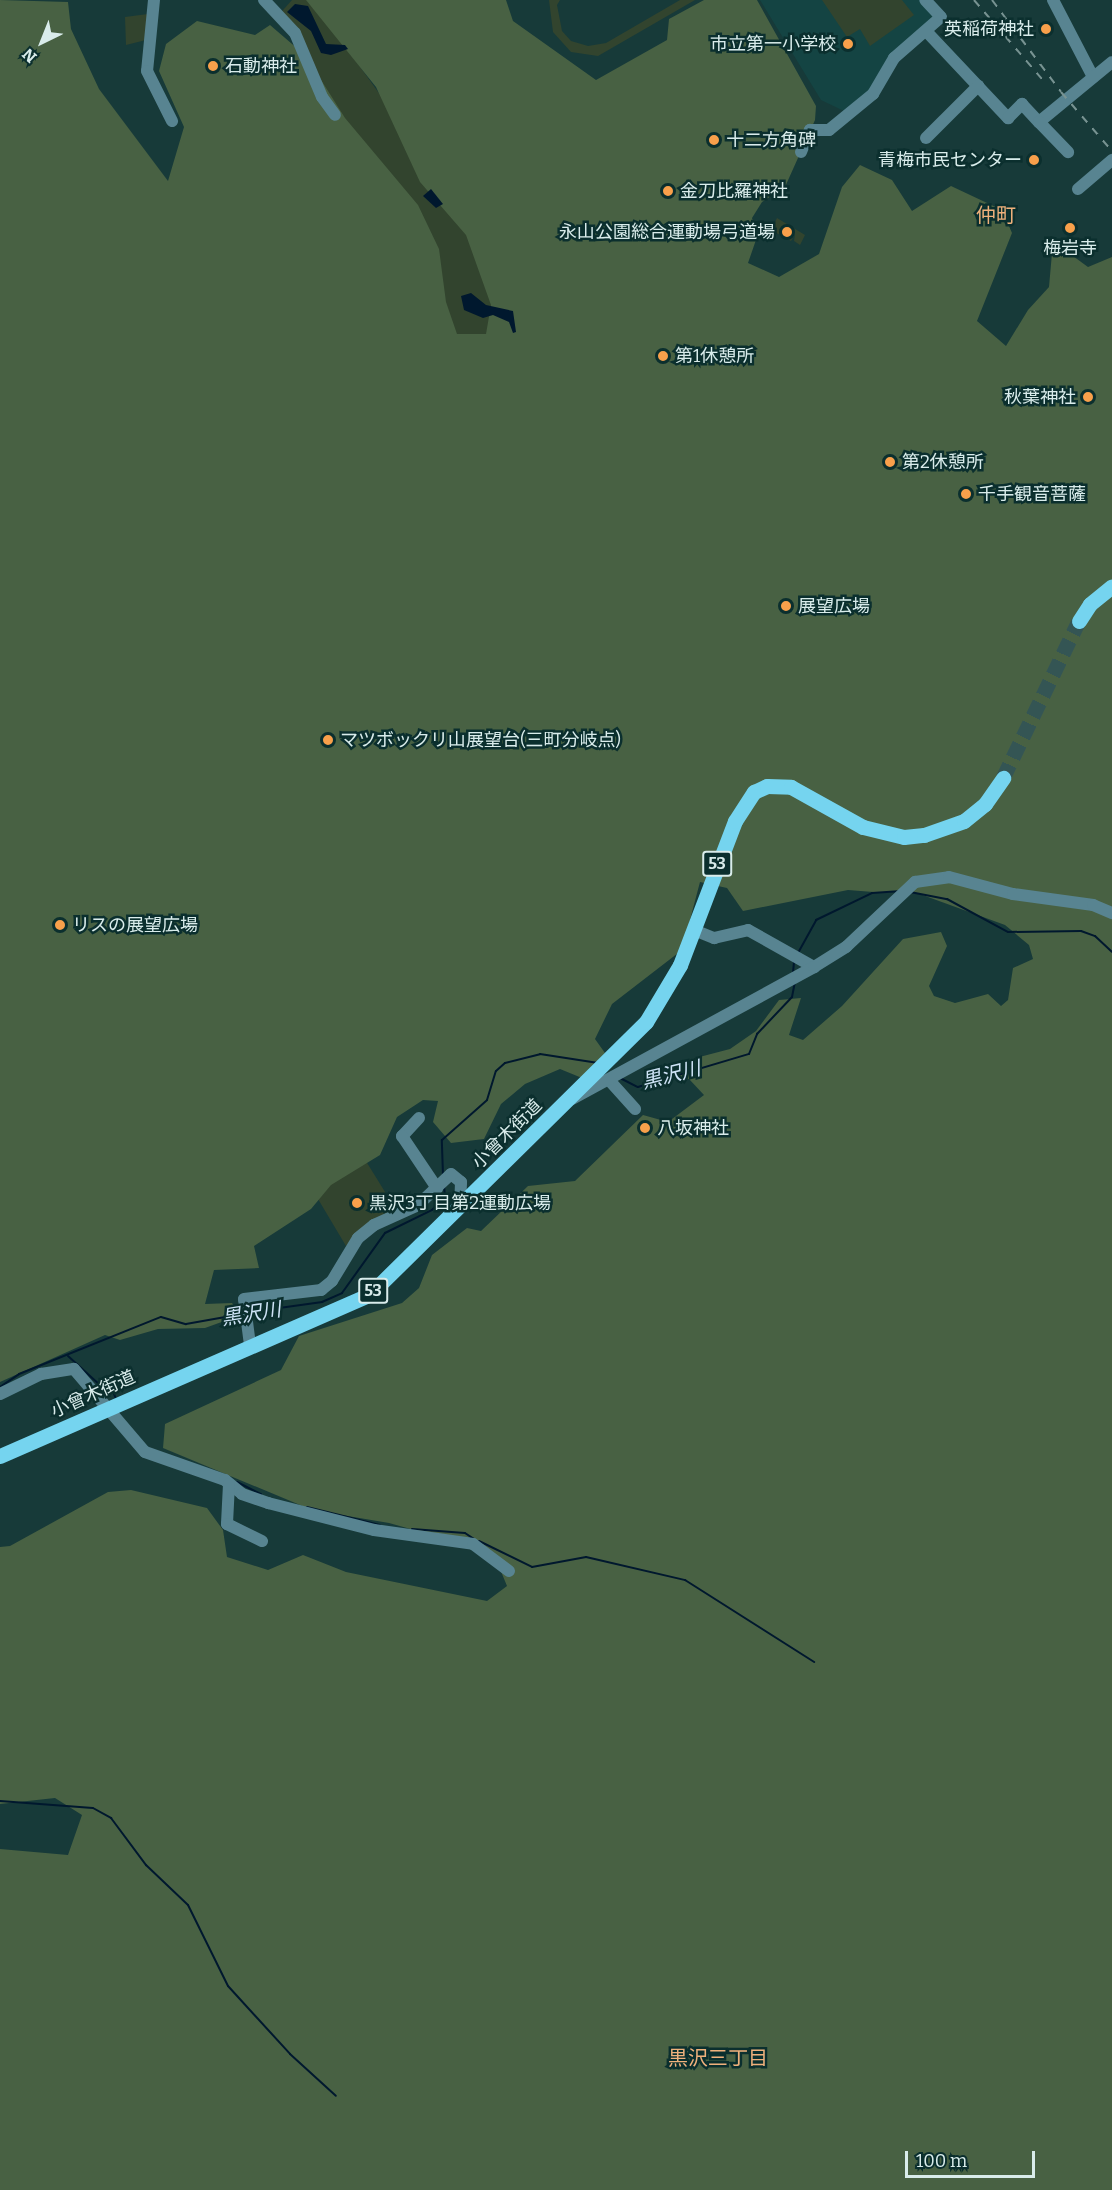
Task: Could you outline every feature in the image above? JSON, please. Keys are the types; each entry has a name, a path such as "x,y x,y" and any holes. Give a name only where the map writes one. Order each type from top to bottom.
{"main road":[{"path":"1079,621 1090,604 1112,586"},
{"name":"小曾木街道","path":"0,1456 250,1345 342,1309 369,1295 569,1100 611,1072 662,1000 694,930 735,821 744,804 760,789 791,787 863,827 904,837 940,831 964,820 985,804 1003,778"}],"street":[{"path":"154,0 147,71 172,121"},
{"path":"264,0 295,33 317,87 335,115"},
{"path":"801,152 810,130 829,130 873,94 894,58 941,17 925,0"},
{"path":"1053,0 1093,77"},
{"path":"926,31 1008,118 1022,104 1068,152"},
{"path":"1039,122 1111,65"},
{"path":"926,138 978,86"},
{"path":"1078,189 1112,160"},
{"path":"635,1109 611,1072 814,967 846,947 909,887 932,876 949,877 1013,894 1093,904 1112,913"},
{"path":"694,930 714,938 748,930 814,967"},
{"path":"419,1118 402,1136 438,1188"},
{"path":"250,1345 244,1299 321,1290 332,1281 358,1238 380,1221 418,1205 448,1177 456,1176 461,1182 460,1208"},
{"path":"0,1394 41,1374 74,1369 115,1405 116,1422 145,1452 229,1484 242,1494 268,1503 374,1530 473,1544 509,1571"},
{"path":"229,1484 227,1524 262,1541"}],"shaded area":[{"name":"市立第一小学校","path":"760,0 924,0 941,17 894,58 873,94 844,111 821,100"},
{"path":"295,4 308,6 326,44 345,45 348,49 331,55 321,53 311,31 287,12"},
{"path":"431,189 443,204 436,208 423,196"},
{"path":"471,293 486,305 513,311 516,332 513,333 509,322 493,315 483,318 464,310 461,296"}],"green space":[{"path":"0,0 68,2 71,29 99,89 168,181 184,127 159,71 166,44 197,21 255,35 270,25 306,56 345,118 418,205 439,249 446,302 457,334 486,334 491,305 466,235 420,182 376,87 306,0 506,0 513,21 596,80 667,40 669,19 704,0 757,0 816,106 815,120 785,187 762,202 752,218 757,237 748,263 779,277 819,254 842,187 860,165 892,180 912,211 951,186 1002,210 1012,233 977,321 1006,346 1028,310 1049,287 1052,253 1062,248 1088,267 1112,257 1112,2190 0,2190 0,1849 68,1855 82,1815 55,1798 0,1804 0,1547 10,1546 108,1492 131,1490 207,1508 223,1530 227,1557 268,1570 303,1555 346,1572 487,1601 507,1586 493,1552 389,1523 312,1510 163,1448 165,1424 281,1370 299,1336 402,1303 419,1288 432,1255 467,1228 481,1231 528,1186 575,1181 643,1115 668,1122 704,1095 689,1079 662,1073 665,1066 730,1049 756,1031 779,1000 801,998 789,1035 803,1040 842,1006 903,939 941,932 947,946 929,986 934,996 955,1003 988,994 1001,1006 1008,1000 1013,968 1033,959 1029,945 1005,925 906,889 886,893 848,890 743,911 727,888 700,882 682,950 612,1004 595,1039 605,1053 582,1078 560,1069 525,1084 501,1104 484,1139 451,1143 433,1122 438,1101 423,1100 397,1117 380,1155 331,1185 311,1209 254,1246 259,1268 214,1270 205,1304 232,1303 241,1315 205,1328 158,1329 120,1340 105,1335 0,1382"},
{"path":"292,0 312,0 478,231 537,350 455,347 307,55 275,19"},
{"path":"549,0 560,0 557,5 562,31 571,41 588,46 606,43 680,0 695,0 598,56 571,52 553,32"},
{"path":"822,0 902,0 914,15 870,46 860,29 847,37"},
{"path":"148,14 146,40 126,45 125,17"},
{"name":"永山公園総合運動場弓道場","path":"777,218 805,235 800,245 794,241 795,234 791,241 771,230"},
{"name":"黒沢3丁目第2運動広場","path":"364,1158 395,1208 370,1222 346,1246 318,1199 335,1177"}],"waterway":[{"name":"黒沢川","path":"798,953 816,920 872,893 898,891"},
{"name":"黒沢川","path":"910,892 947,899 1008,932 1081,931 1095,936 1112,952"},
{"name":"黒沢川","path":"793,973 794,961"},
{"name":"黒沢川","path":"620,1078 638,1087 749,1054 757,1034 792,997 795,981"},
{"name":"黒沢川","path":"443,1175 442,1140 487,1100 496,1071 505,1063 540,1054 598,1063"},
{"name":"黒沢川","path":"251,1312 322,1302 342,1293 385,1233 432,1210 445,1197 444,1186"},
{"name":"黒沢川","path":"0,1387 19,1374 161,1317 186,1324 242,1314"},
{"path":"68,1356 101,1386 111,1386 116,1399"},
{"path":"237,1482 261,1494"},
{"path":"307,1507 380,1525"},
{"path":"412,1529 465,1533 474,1539"},
{"path":"479,1541 532,1567 586,1557 685,1580 814,1662"},
{"path":"0,1801 93,1808 111,1818 146,1865 188,1905 228,1986 290,2054 336,2096"}],"tunnel":[{"path":"1003,778 1079,621"}],"railway":[{"path":"974,0 1042,79"},
{"path":"992,0 1061,92 1112,151"}],"place":[{"name":"英稲荷神社","path":"1046,29"},
{"name":"市立第一小学校","path":"848,44"},
{"name":"石動神社","path":"213,66"},
{"name":"十二方角碑","path":"714,140"},
{"name":"青梅市民センター","path":"1034,160"},
{"name":"金刀比羅神社","path":"668,191"},
{"name":"梅岩寺","path":"1070,228"},
{"name":"永山公園総合運動場弓道場","path":"787,232"},
{"name":"第1休憩所","path":"663,356"},
{"name":"秋葉神社","path":"1088,397"},
{"name":"第2休憩所","path":"890,462"},
{"name":"千手観音菩薩","path":"966,494"},
{"name":"展望広場","path":"786,606"},
{"name":"マツボックリ山展望台(三町分岐点)","path":"328,740"},
{"name":"リスの展望広場","path":"60,925"},
{"name":"八坂神社","path":"645,1128"},
{"name":"黒沢3丁目第2運動広場","path":"357,1203"}],"district":[{"name":"仲町","path":"996,215"},
{"name":"黒沢三丁目","path":"718,2058"}]}
